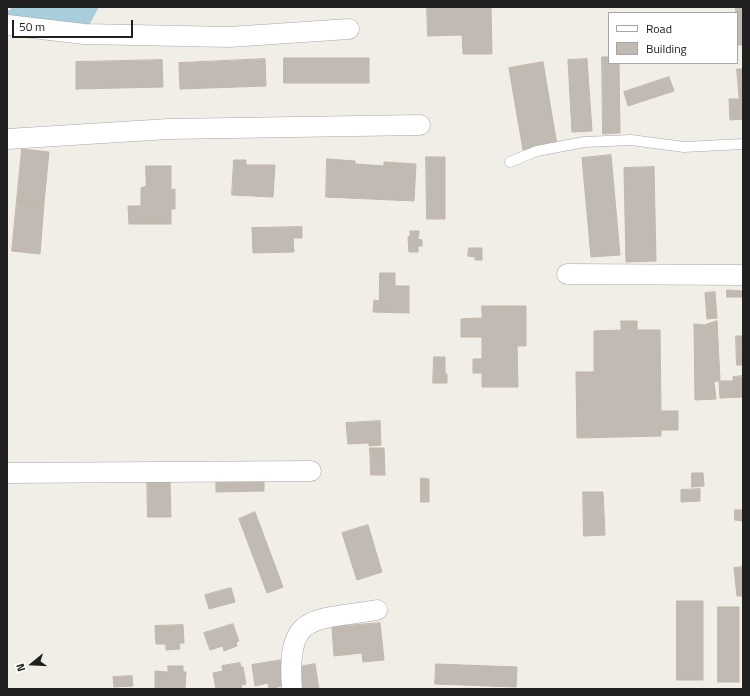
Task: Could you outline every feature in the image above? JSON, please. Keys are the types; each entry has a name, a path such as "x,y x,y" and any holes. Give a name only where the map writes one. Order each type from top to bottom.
{"street":[{"path":"7,25 84,34 229,37 349,29"},
{"path":"7,139 169,129 420,125"},
{"path":"567,274 743,275"},
{"path":"7,473 311,471"},
{"path":"292,689 290,663 293,644 297,634 305,625 319,620 377,610"}],"lane":[{"path":"510,162 537,151 584,142 631,140 684,147 743,144"}],"water":[{"path":"13,7 99,7 84,34 7,25 7,12"}],"building":[{"path":"427,7 491,7 492,54 463,54 462,35 428,36"},
{"path":"736,7 743,7 743,45 738,45 738,12 736,12"},
{"path":"602,57 608,57 608,64 619,64 620,133 603,134"},
{"path":"284,58 369,58 369,83 284,83"},
{"path":"265,59 266,86 180,89 179,63"},
{"path":"587,59 592,131 572,132 568,60"},
{"path":"162,60 163,87 76,89 76,62"},
{"path":"543,62 557,145 523,150 509,68"},
{"path":"737,69 743,69 743,119 730,120 729,99 739,99"},
{"path":"669,77 674,91 628,106 624,92"},
{"path":"22,149 49,152 44,203 17,200"},
{"path":"611,155 620,255 591,257 582,158"},
{"path":"426,157 445,157 445,219 427,219"},
{"path":"327,159 355,161 355,164 384,166 384,162 416,164 414,201 326,197"},
{"path":"234,160 246,160 246,165 275,165 273,197 232,195"},
{"path":"146,166 171,166 171,190 175,189 175,209 171,209 171,224 129,224 128,206 141,206 141,188 146,186"},
{"path":"654,167 656,261 626,262 624,168"},
{"path":"17,200 44,203 40,254 12,251"},
{"path":"302,227 302,238 293,238 294,252 253,253 252,228"},
{"path":"410,231 419,231 418,239 422,240 422,246 418,246 418,252 409,252 408,237 410,236"},
{"path":"469,248 482,248 482,260 475,260 475,257 468,256"},
{"path":"380,273 395,273 395,286 409,286 409,313 373,312 374,300 379,301"},
{"path":"727,290 742,291 742,297 727,297"},
{"path":"715,292 717,318 707,319 705,293"},
{"path":"482,306 526,306 526,346 517,346 518,387 482,387 482,373 473,373 473,359 482,359 482,337 461,337 461,319 482,318"},
{"path":"621,321 637,321 637,330 660,330 661,411 678,411 678,430 661,430 661,436 577,438 576,372 594,372 594,331 621,330"},
{"path":"717,321 720,380 714,382 716,399 695,400 694,324 704,325"},
{"path":"736,336 743,336 743,365 737,365"},
{"path":"434,357 445,357 445,374 447,374 447,383 433,383"},
{"path":"743,376 743,397 720,398 719,381 733,381 733,377"},
{"path":"380,421 381,445 369,446 369,443 348,444 346,423"},
{"path":"370,448 384,448 385,475 371,475"},
{"path":"692,473 703,473 704,486 692,487"},
{"path":"264,477 264,491 216,492 216,478"},
{"path":"147,478 170,478 171,517 148,517"},
{"path":"421,478 429,479 429,502 421,502"},
{"path":"700,489 700,501 681,502 681,490"},
{"path":"583,492 603,492 605,535 584,536"},
{"path":"735,510 743,510 743,521 735,520"},
{"path":"255,512 283,587 267,593 239,519"},
{"path":"368,525 382,572 357,580 342,533"},
{"path":"743,567 743,596 737,596 734,568"},
{"path":"231,588 235,602 209,609 205,595"},
{"path":"677,601 703,601 703,680 677,680"},
{"path":"718,607 739,607 739,682 718,682"},
{"path":"380,623 384,660 363,662 362,653 334,656 332,627"},
{"path":"233,624 239,641 236,642 237,646 224,651 223,646 210,650 204,633"},
{"path":"183,625 184,643 179,643 180,649 166,650 166,644 156,644 155,626"},
{"path":"282,660 285,680 281,681 282,686 269,689 268,683 255,686 252,665"},
{"path":"240,663 241,667 243,667 246,684 241,685 242,689 216,689 213,673 223,671 222,666"},
{"path":"315,664 319,689 303,689 299,667"},
{"path":"436,664 517,667 516,687 435,684"},
{"path":"168,666 183,666 183,672 186,672 185,689 155,689 155,671 168,672"},
{"path":"132,676 133,686 114,687 113,677"}]}
